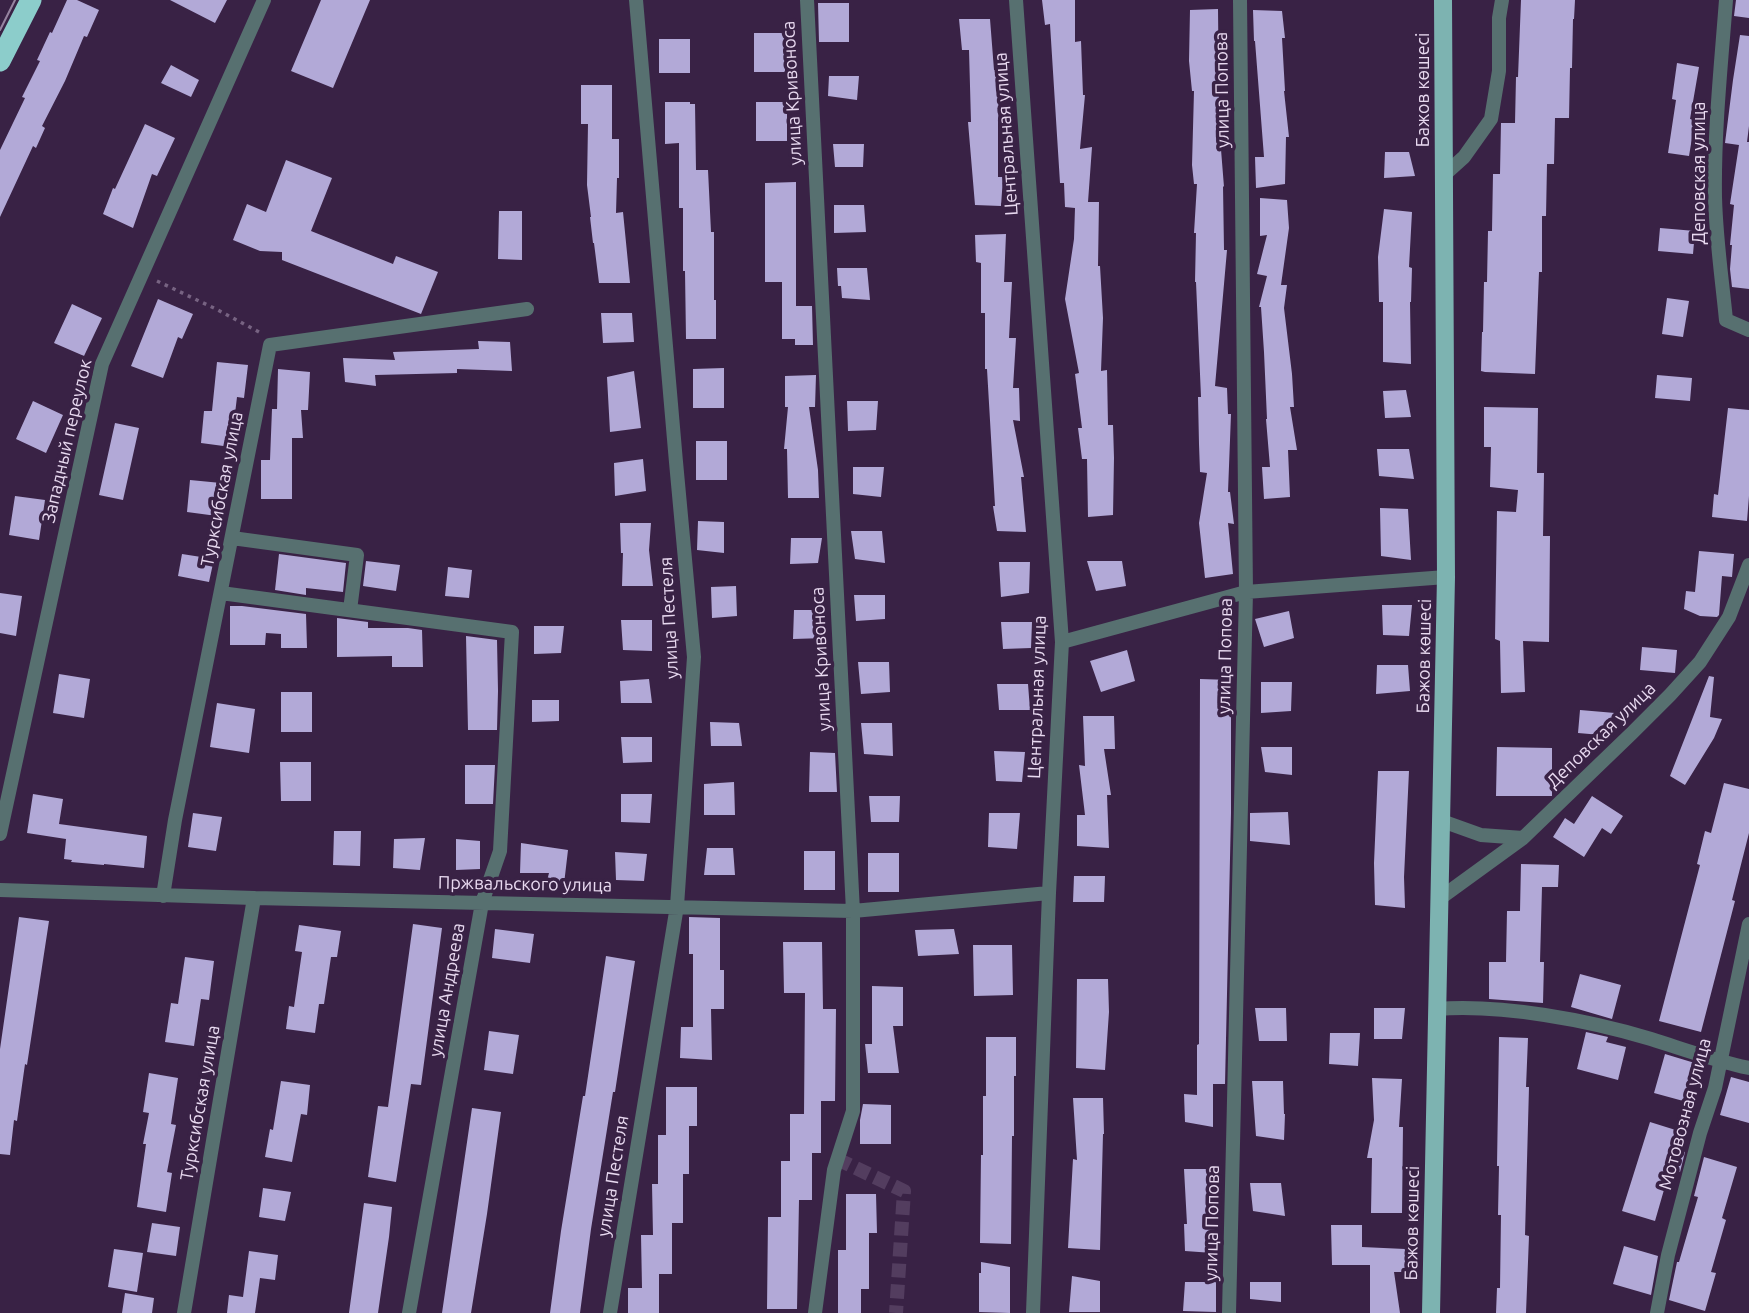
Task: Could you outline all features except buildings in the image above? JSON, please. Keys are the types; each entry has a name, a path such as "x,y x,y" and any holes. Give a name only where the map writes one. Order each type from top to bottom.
{"highway":[{"path":"0,61 31,0"}],"main road":[{"name":"Бажов көшесі","path":"1431,1313 1446,577 1443,0"}],"street":[{"name":"Западный переулок","path":"0,834 102,364 264,0"},
{"name":"улица Пестеля","path":"610,1313 677,906 694,657 636,0"},
{"name":"улица Кривоноса","path":"807,0 853,911 853,1111 834,1170 815,1313"},
{"name":"Центральная улица","path":"1016,0 1062,642 1049,893 1033,1313"},
{"name":"улица Попова","path":"1229,1313 1246,592 1240,0"},
{"path":"1444,175 1464,157 1491,119 1499,71 1499,18 1502,0"},
{"name":"Деповская улица","path":"1726,0 1715,166 1720,275 1726,320 1749,330"},
{"path":"270,345 527,309"},
{"name":"Турксибская улица","path":"163,896 175,820 270,345"},
{"path":"221,593 350,610 357,555 232,538"},
{"name":"Деповская улица","path":"1439,899 1523,838 1633,733 1700,662 1729,617 1749,565"},
{"path":"1062,642 1246,592 1446,577"},
{"name":"улица Андреева","path":"350,610 512,632 500,851 482,903 409,1313"},
{"path":"1442,821 1481,835 1523,838"},
{"path":"1481,835 1491,851 1485,865"},
{"name":"Пржвальского улица","path":"0,890 853,911 1049,893"},
{"name":"Турксибская улица","path":"184,1313 254,898"},
{"name":"Мотовозная улица","path":"1657,1313 1671,1244 1714,1088 1749,924"},
{"path":"1437,1009 1453,1007 1512,1011 1557,1018 1637,1035 1749,1068"}],"path":[{"path":"142,274 257,330 270,345"}],"tunnel":[{"path":"837,1159 904,1191 896,1313"}],"tram line":[{"path":"0,30 15,0"}]}
